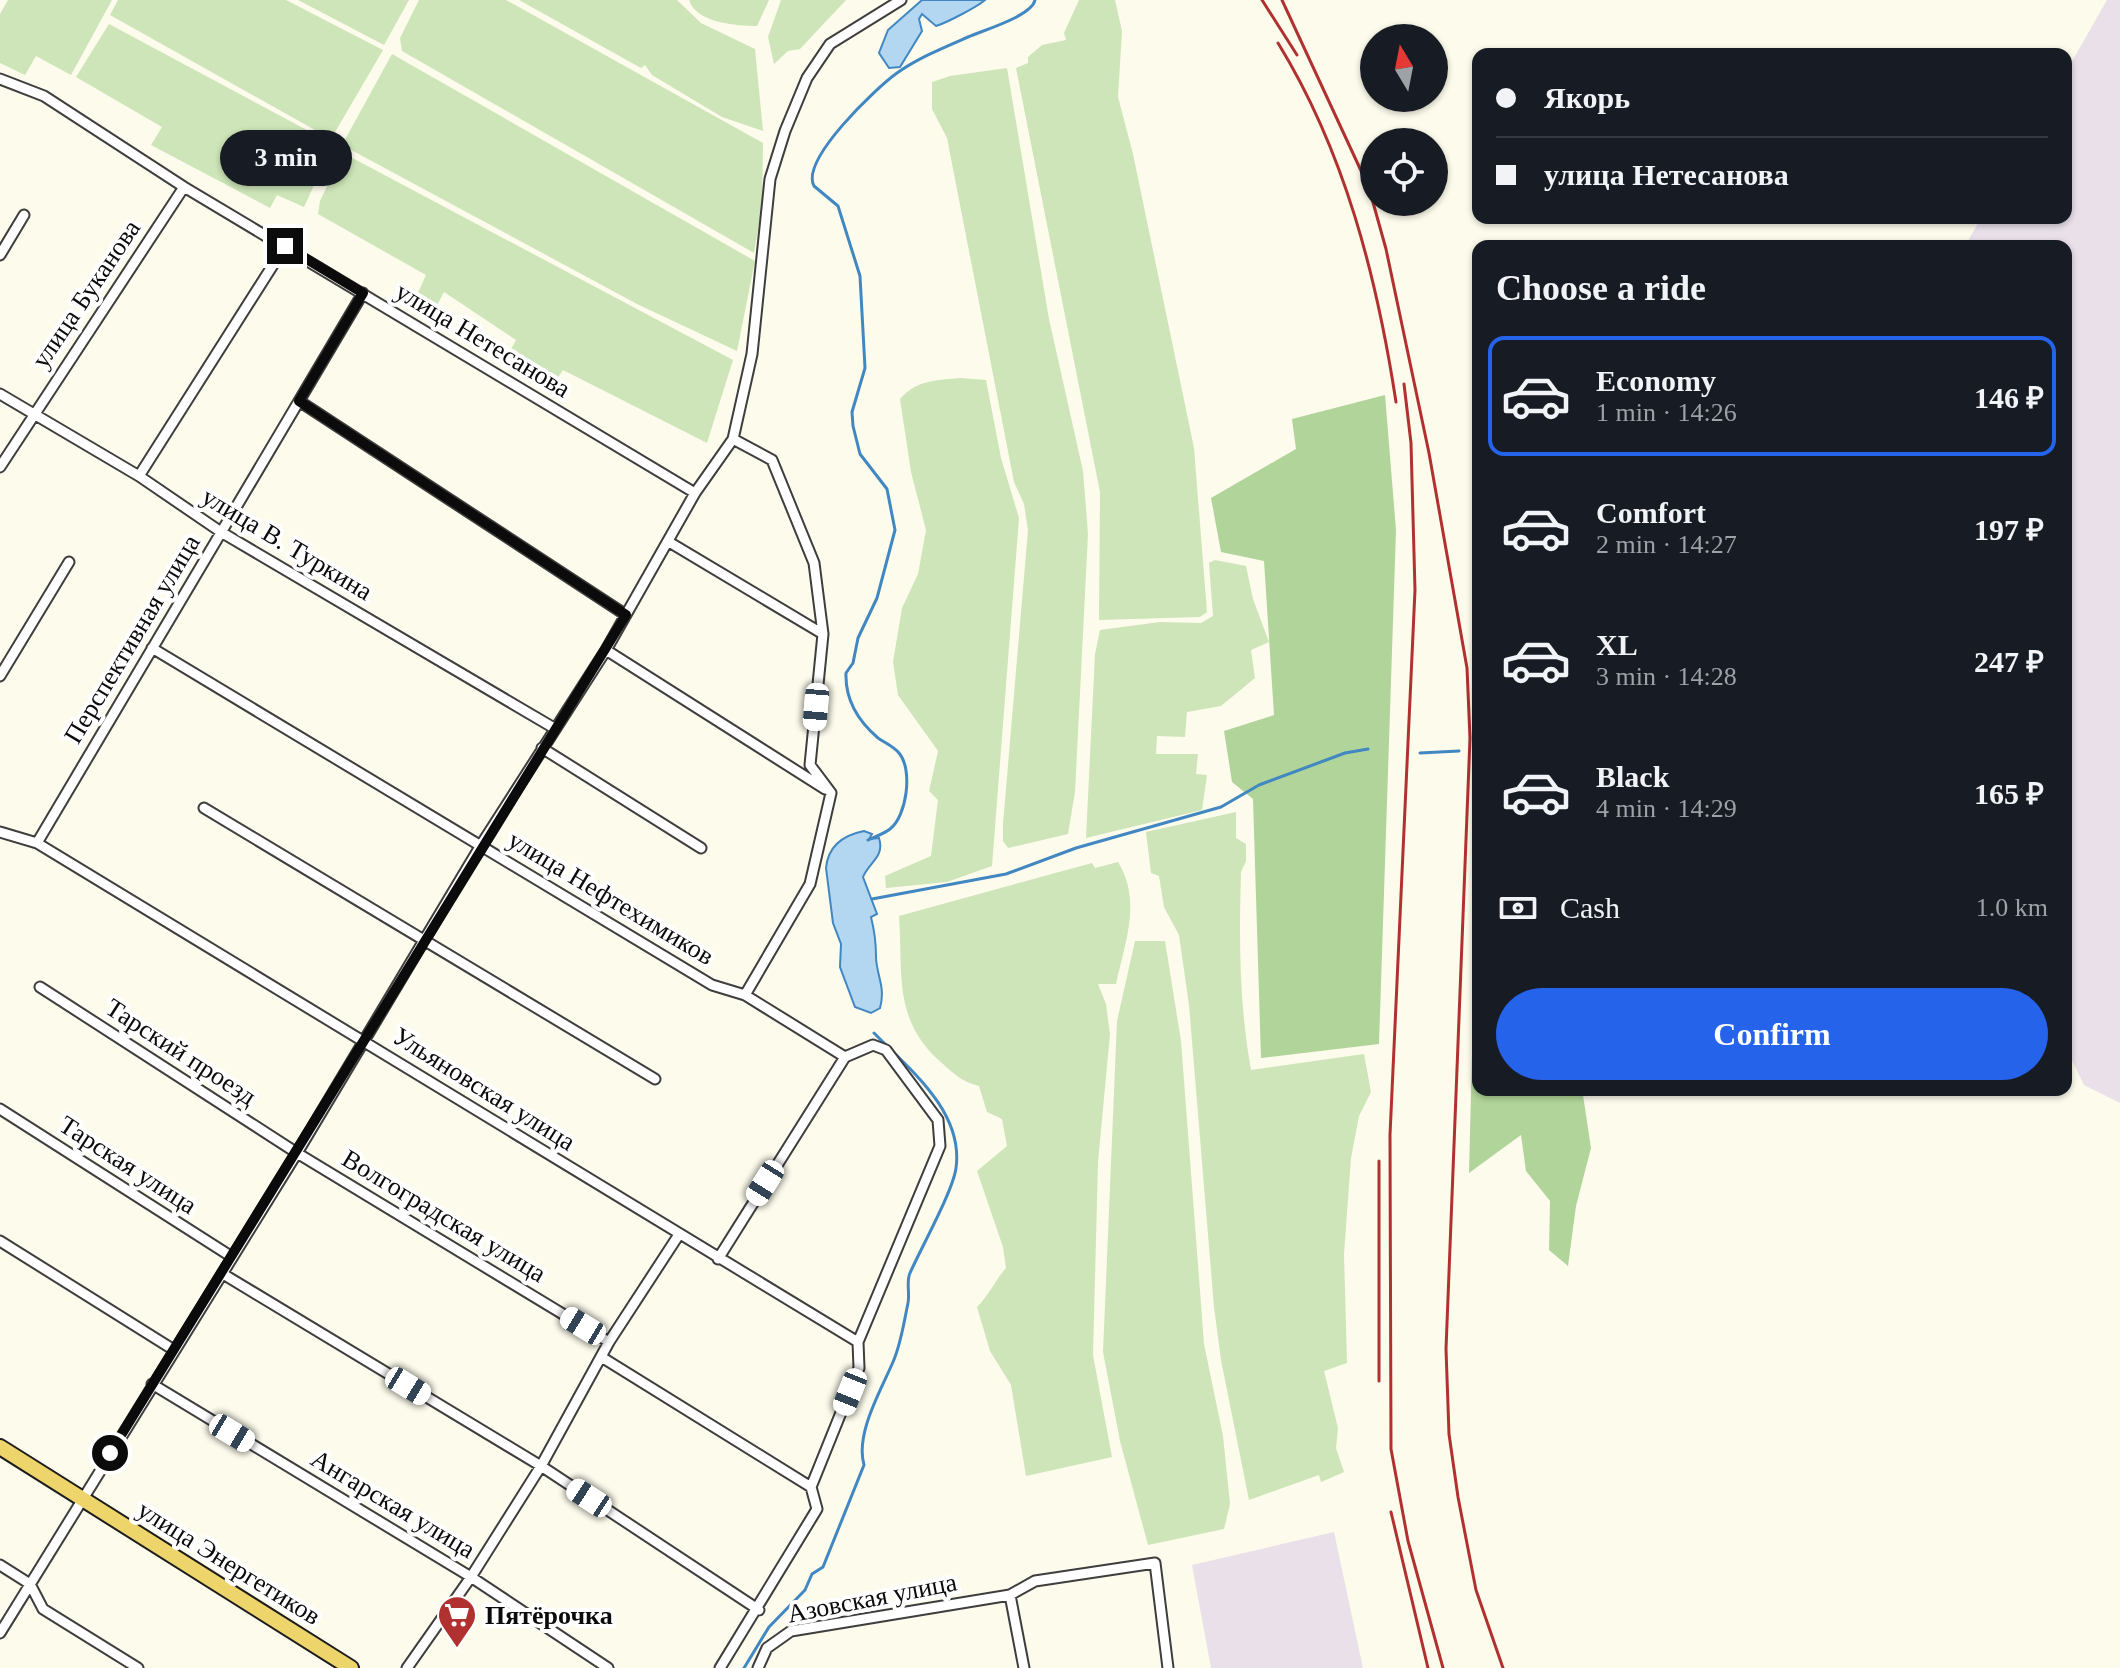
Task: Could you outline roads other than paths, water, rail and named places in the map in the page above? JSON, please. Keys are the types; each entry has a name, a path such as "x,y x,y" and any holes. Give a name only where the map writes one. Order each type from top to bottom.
{"main road":[{"name":"улица Энергетиков","path":"0,1447 351,1668"}],"street":[{"path":"0,1633 297,1153 481,845 606,650 695,493 733,439 752,354 770,179 785,131 807,78 830,44 901,0"},
{"name":"улица Нетесанова","path":"0,79 44,96 184,187 695,493"},
{"name":"улица Буканова","path":"0,467 184,187"},
{"path":"0,255 24,215"},
{"path":"139,476 285,246"},
{"name":"Перспективная улица","path":"37,843 363,293"},
{"name":"улица В. Туркина","path":"0,394 139,476 221,532 554,728"},
{"path":"299,401 626,615"},
{"path":"733,439 772,460 814,563 823,634 810,765 831,793 810,884 745,995"},
{"path":"669,542 823,634"},
{"path":"0,676 69,562"},
{"name":"улица Нефтехимиков","path":"152,648 712,985 745,995 845,1057"},
{"path":"606,650 831,793"},
{"path":"542,748 701,848"},
{"path":"204,808 655,1079"},
{"name":"Ульяновская улица","path":"0,832 37,843 365,1040 678,1236 858,1342"},
{"name":"Тарский проезд","path":"40,987 297,1153"},
{"path":"718,1259 845,1057 873,1045 886,1050 938,1120 942,1132 940,1146 858,1342 859,1368 811,1487 817,1509 759,1610 720,1668"},
{"name":"Тарская улица","path":"0,1109 232,1257"},
{"name":"Волгоградская улица","path":"297,1153 609,1342"},
{"path":"407,1668 471,1577 541,1466 603,1358 609,1342 678,1236"},
{"path":"0,1241 174,1350"},
{"path":"223,1274 541,1466 759,1610"},
{"path":"603,1358 811,1487"},
{"name":"Ангарская улица","path":"152,1384 471,1577 608,1668"},
{"name":"Азовская улица","path":"758,1668 767,1648 791,1631 1010,1595 1035,1581 1155,1563 1168,1668"},
{"path":"0,1565 30,1584 43,1609 138,1668"},
{"path":"1010,1595 1024,1668"}],"water":[{"path":"922,0 985,0 936,26 922,14 919,19 922,31 900,67 889,68 879,53 888,30"},
{"path":"864,831 872,834 869,839 879,838 880,845 878,855 863,877 877,914 871,917 882,993 880,1008 871,1013 855,1007 840,967 841,944 833,923 826,868 827,860 838,843"}],"waterway":[{"path":"868,840 888,831 901,814 906,792 906,770 899,753 878,738 859,717 850,701 846,673 853,663 858,638 877,598 895,530 887,489 860,454 853,426 852,412 865,368 860,276 838,206 814,186 813,174 818,159 842,125 897,73 932,53 1017,17 1026,12 1035,0"},
{"path":"872,899 1006,874 1076,848 1221,807 1259,785 1345,753 1368,749"},
{"path":"1420,753 1459,751"},
{"path":"744,1668 769,1627 805,1590 812,1574 823,1567 864,1465 862,1453 866,1426 898,1348 908,1303 910,1273 954,1178 956,1147 943,1109 917,1076 874,1033"}],"railway":[{"path":"1262,0 1297,55"},
{"path":"1282,0 1369,188 1386,249 1429,453 1467,668 1470,738 1446,1349 1449,1434 1476,1590 1503,1668"},
{"path":"1278,43 1322,128 1355,217 1379,309 1396,402"},
{"path":"1404,384 1411,443 1415,590 1390,1135 1391,1449 1408,1541 1443,1668"},
{"path":"1379,1161 1379,1381"},
{"path":"1391,1512 1428,1668"}],"place":[{"name":"Пятёрочка","path":"457,1649"}]}
